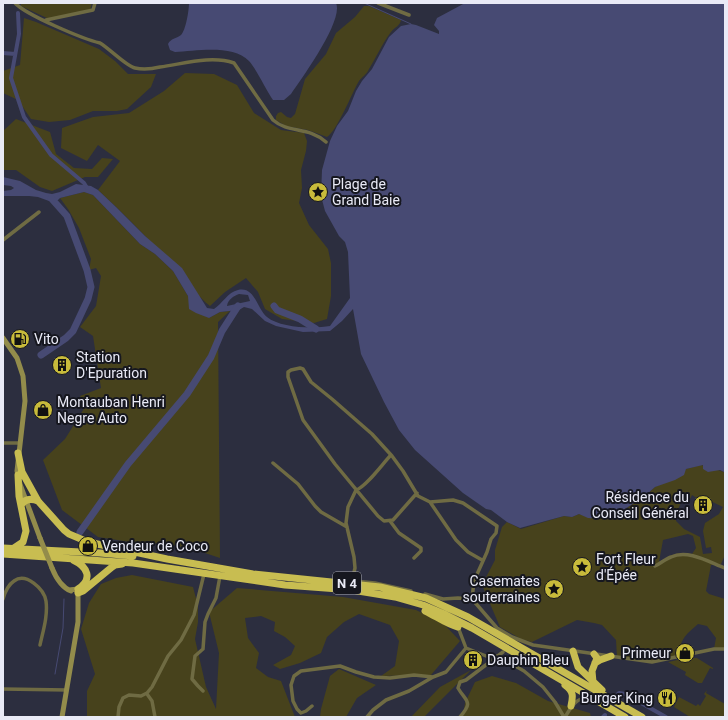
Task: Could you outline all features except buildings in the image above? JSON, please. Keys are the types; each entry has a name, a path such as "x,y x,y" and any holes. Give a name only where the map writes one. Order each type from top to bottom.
{"highway":[{"path":"18,453 22,476 38,501 64,530 76,538 88,542 167,559"},
{"path":"13,548 23,542 26,535 18,485 22,476"},
{"path":"20,505 26,496 38,501"},
{"name":"N 4","path":"3,548 100,553 167,559 285,585 352,590 395,597 423,605 472,628 625,717"},
{"name":"N 4","path":"3,554 109,560 157,565 204,574 221,572 380,587 426,598 468,617 642,717"},
{"path":"71,559 81,564 86,571 86,581 78,591"},
{"path":"78,591 83,591 115,565 157,565"},
{"path":"395,597 436,616 449,625 458,627"},
{"path":"468,617 475,618 497,628"},
{"path":"573,651 578,667 593,682 635,713"},
{"path":"501,654 544,669"},
{"path":"593,682 592,671 597,658 594,654"},
{"path":"595,663 611,656"},
{"path":"556,677 570,688 573,695 571,706"}],"main road":[{"path":"3,338 17,358 23,376 25,401 18,453"},
{"path":"22,476 20,484 26,496 40,538 57,579 69,590 78,591 78,622 62,717"}],"street":[{"path":"15,3 22,9 44,20 100,43 109,48 128,66 135,68 148,69 211,60 234,64 273,120 289,129 309,132 319,136 326,142"},
{"path":"44,20 93,10 95,3"},
{"path":"378,3 409,15"},
{"path":"3,240 38,212"},
{"path":"417,493 393,520 384,521 378,516 335,464 303,420 288,377 288,372 300,368 303,369 311,382 354,418 391,455 403,471 417,493 418,496 430,502 456,540 465,550 482,560"},
{"path":"3,443 20,443"},
{"path":"352,580 355,568 347,527 348,507 356,490 360,489 367,483 391,455"},
{"path":"273,463 298,484 320,512 347,527"},
{"path":"430,502 453,500 463,503 497,526 496,533 491,539 474,581 472,599"},
{"path":"390,521 399,533 421,548 421,551 414,558"},
{"path":"655,566 670,557 684,555 697,557 725,568"},
{"path":"203,691 192,679 195,656 203,649 205,622 216,598 221,572 352,580 390,586 443,599 472,599 497,628 521,641 573,651 652,662 714,649 725,649"},
{"path":"118,717 119,707 123,698 129,695 141,696 147,694 168,656 181,640 194,615 204,574"},
{"path":"3,599 10,584 15,579 22,578 39,587 44,594 46,609 40,645"},
{"path":"458,627 466,648 486,656 501,654 543,687 555,702 564,717 571,706 578,699 590,697"},
{"path":"367,717 373,710 386,700 409,691 433,677 446,672 466,648"},
{"path":"460,717 464,712 468,701 458,688 460,682 466,680 501,654"},
{"path":"312,706 306,712 301,713 292,701 292,681 294,676 301,672 340,666 374,677 390,678 414,675 433,677"},
{"path":"3,689 67,690"},
{"path":"147,694 152,701 154,717"}],"shaded area":[{"path":"21,3 92,3 90,10 49,19 21,6"},
{"path":"364,6 369,6 401,20 382,46 367,72 359,81 340,120 331,133 327,137 308,130 286,126 276,120 276,116 281,112 287,117 291,118 295,114 305,79 326,54 336,33 355,17"},
{"path":"24,18 99,49 115,61 128,74 156,74 151,87 127,109 117,111 93,111 70,120 49,122 31,119 18,100 3,93 3,71 20,65"},
{"path":"185,73 214,74 237,85 254,113 281,130 304,133 307,141 301,170 302,188 299,203 309,225 328,249 331,263 331,296 327,319 314,323 282,319 265,309 258,292 246,278 225,292 210,306 140,230 98,190 120,161 98,145 87,161 61,148 62,128 93,117 129,113 164,91"},
{"path":"16,119 50,132 56,154 74,168 92,169 102,158 113,159 98,177 85,177 52,191 40,187 16,170 3,170 3,131"},
{"path":"84,192 93,195 140,244 155,254 173,271 188,296 209,318 220,312 230,311 218,322 220,558 196,550 167,544 130,542 98,537 62,510 43,460 65,439 85,407 80,396 101,388 93,336 80,327 96,306 101,276 96,268 89,270 91,259 79,228 60,198"},
{"path":"701,465 724,472 725,476 725,555 721,564 711,565 706,591 709,594 725,599 725,649 714,649 716,638 707,626 698,624 684,638 680,646 678,657 652,662 617,657 616,640 602,625 594,623 577,620 532,642 521,639 500,627 482,585 495,560 495,550 502,527 507,522 521,529 564,516 572,517 579,514 607,513 609,510 619,513 646,495 655,487 684,472 686,469","holes":["692,495 700,500 702,497 723,507 719,514 705,523 703,531 706,548 711,547 712,553 703,554 700,537 684,529 676,521 676,514 683,498 689,501","688,534 693,536 696,548 692,554 678,553 659,562 663,540"]},
{"path":"132,575 193,587 198,606 198,622 195,639 206,687 216,709 219,653 209,612 237,588 343,597 416,610 443,623 460,641 431,675 381,676 395,666 399,641 390,625 359,614 344,622 327,637 321,653 300,663 280,669 273,665 291,655 295,646 285,637 274,631 275,622 261,616 245,618 248,638 259,653 256,668 268,677 281,681 295,717 87,717 87,691 95,674 81,629 89,603 101,584 116,578"},
{"path":"687,658 697,658 713,668 710,668 702,683 698,683 685,675 686,672 668,662"},
{"path":"339,669 376,685 357,698 346,717 320,717 330,676"},
{"path":"471,670 424,717 411,717 440,687"},
{"path":"492,676 516,683 548,701 590,713 591,717 463,717 465,703 475,682"},
{"path":"707,690 706,693 725,704 725,713 723,717 690,717 674,707 679,697 696,706 698,704 700,706 706,696 704,694"}],"water":[{"path":"189,3 336,3 337,11 334,22 321,49 291,94 284,100 273,100 249,61 234,52 224,50 203,50 175,52 170,50 168,44 169,42 181,35 183,32 188,15"},
{"path":"465,3 725,3 725,475 724,472 720,470 708,472 703,469 703,465 686,469 684,475 655,487 646,495 619,513 609,510 602,515 591,518 579,514 572,517 564,516 520,528 507,522 491,510 486,509 463,493 415,450 399,430 361,354 353,309 330,331 303,332 276,326 265,321 252,309 244,307 239,310 220,312 209,318 189,309 188,296 173,271 155,254 140,244 93,195 84,192 60,198 58,200 49,201 38,197 29,196 3,196 3,191 14,188 3,185 3,177 20,181 36,190 52,194 60,192 76,184 91,186 98,190 145,236 182,268 207,308 214,309 234,291 244,290 248,291 252,295 267,317 273,321 297,327 330,326 350,298 348,252 345,242 339,236 325,211 321,196 322,170 330,141 337,126 348,111 356,91 372,69 389,37 401,26 411,24 439,34 439,31 434,25 437,18","holes":["239,294 248,295 250,301 227,306 230,300 235,296"]}],"waterway":[{"path":"364,3 411,24"},
{"path":"18,13 19,34 11,78 24,117 51,155 84,183 87,188"},
{"path":"3,53 15,54"},
{"path":"41,355 66,338 73,331 88,299 91,287 87,270 67,216 51,198"},
{"path":"80,532 128,464 187,394 211,357 222,331 238,306"},
{"path":"274,306 277,310 300,319 316,329"},
{"path":"55,674 63,628 64,599"},
{"path":"616,696 619,693 625,694 666,717"}],"place":[{"name":"Plage de Grand Baie","path":"318,192"},
{"name":"Vito","path":"20,339"},
{"name":"Station D'Epuration","path":"62,365"},
{"name":"Montauban Henri Negre Auto","path":"43,410"},
{"name":"Résidence du Conseil Général","path":"703,505"},
{"name":"Vendeur de Coco","path":"88,546"},
{"name":"Fort Fleur d'Épée","path":"582,567"},
{"name":"Casemates souterraines","path":"554,589"},
{"name":"Primeur","path":"685,653"},
{"name":"Dauphin Bleu","path":"473,660"},
{"name":"Burger King","path":"667,698"}]}
